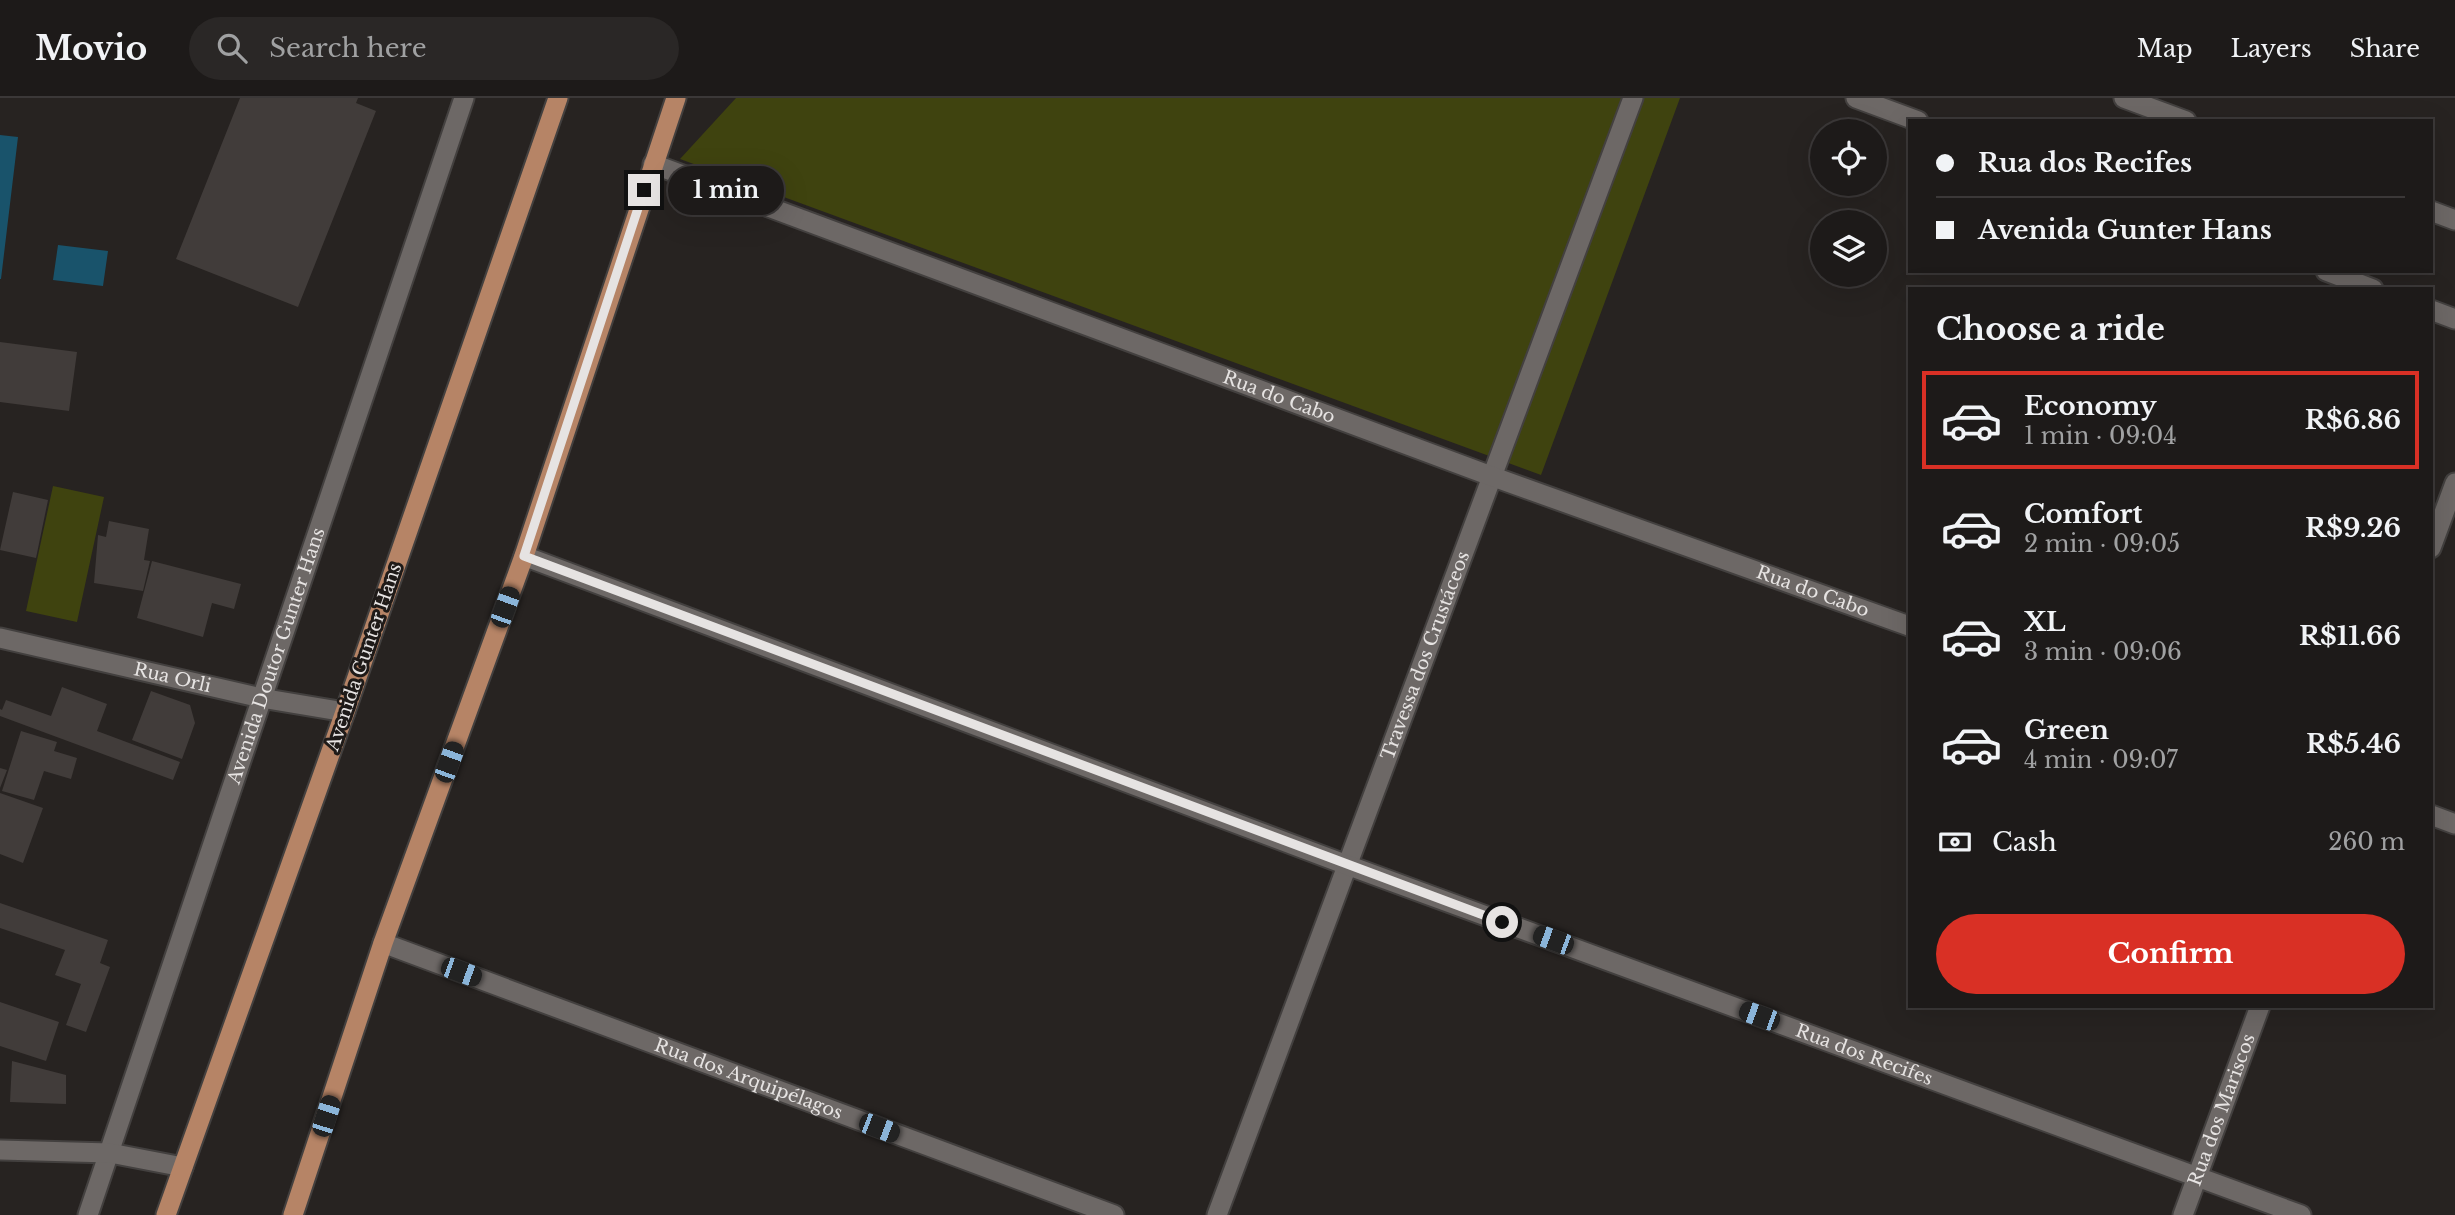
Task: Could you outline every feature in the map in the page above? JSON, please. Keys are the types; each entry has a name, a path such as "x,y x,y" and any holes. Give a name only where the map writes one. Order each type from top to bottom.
{"main road":[{"name":"Avenida Gunter Hans","path":"166,1215 345,712 558,98"},
{"path":"293,1215 383,943 524,556 676,98"}],"street":[{"name":"Avenida Doutor Gunter Hans","path":"88,1215 464,98"},
{"name":"Travessa dos Crustáceos","path":"1217,1215 1633,98"},
{"path":"1856,98 1912,119"},
{"path":"2124,98 2181,119"},
{"name":"Rua do Cabo","path":"653,164 1491,476 1908,626"},
{"path":"2433,212 2455,220"},
{"path":"2331,273 2368,287"},
{"path":"2433,311 2455,319"},
{"path":"2433,543 2455,483"},
{"name":"Rua dos Recifes","path":"524,556 1348,865 2301,1215"},
{"name":"Rua Orli","path":"0,638 261,698 345,712"},
{"path":"2433,816 2455,824"},
{"name":"Rua dos Arquipélagos","path":"383,943 1114,1215"},
{"name":"Rua dos Mariscos","path":"2183,1215 2259,1008"},
{"path":"0,1150 110,1153 183,1167"}],"green space":[{"path":"736,98 1680,98 1541,475 680,159"},
{"path":"53,486 104,497 77,622 26,611"}],"water":[{"path":"0,135 18,137 1,279 0,279"},
{"path":"58,245 108,251 103,286 53,280"}],"building":[{"path":"240,98 358,98 356,103 376,111 298,307 176,259"},
{"path":"0,342 77,352 69,411 0,402"},
{"path":"13,492 48,500 36,558 0,550"},
{"path":"109,521 149,529 144,560 150,561 143,591 94,583 98,535 106,537"},
{"path":"152,561 241,584 234,609 212,603 203,637 137,618"},
{"path":"62,687 107,704 97,731 180,762 173,780 0,716 0,709 2,710 6,700 51,716"},
{"path":"151,691 190,705 195,723 182,759 132,740"},
{"path":"21,731 57,742 54,751 77,758 71,779 44,771 34,800 2,791"},
{"path":"0,768 7,770 0,788"},
{"path":"0,793 43,808 23,863 0,854"},
{"path":"0,903 108,940 100,963 110,967 86,1032 66,1025 81,984 55,975 65,950 0,928"},
{"path":"0,1002 59,1022 46,1061 0,1046"},
{"path":"12,1061 66,1075 66,1104 10,1102"}],"route":[{"path":"644,190 524,556 1502,922"}]}
